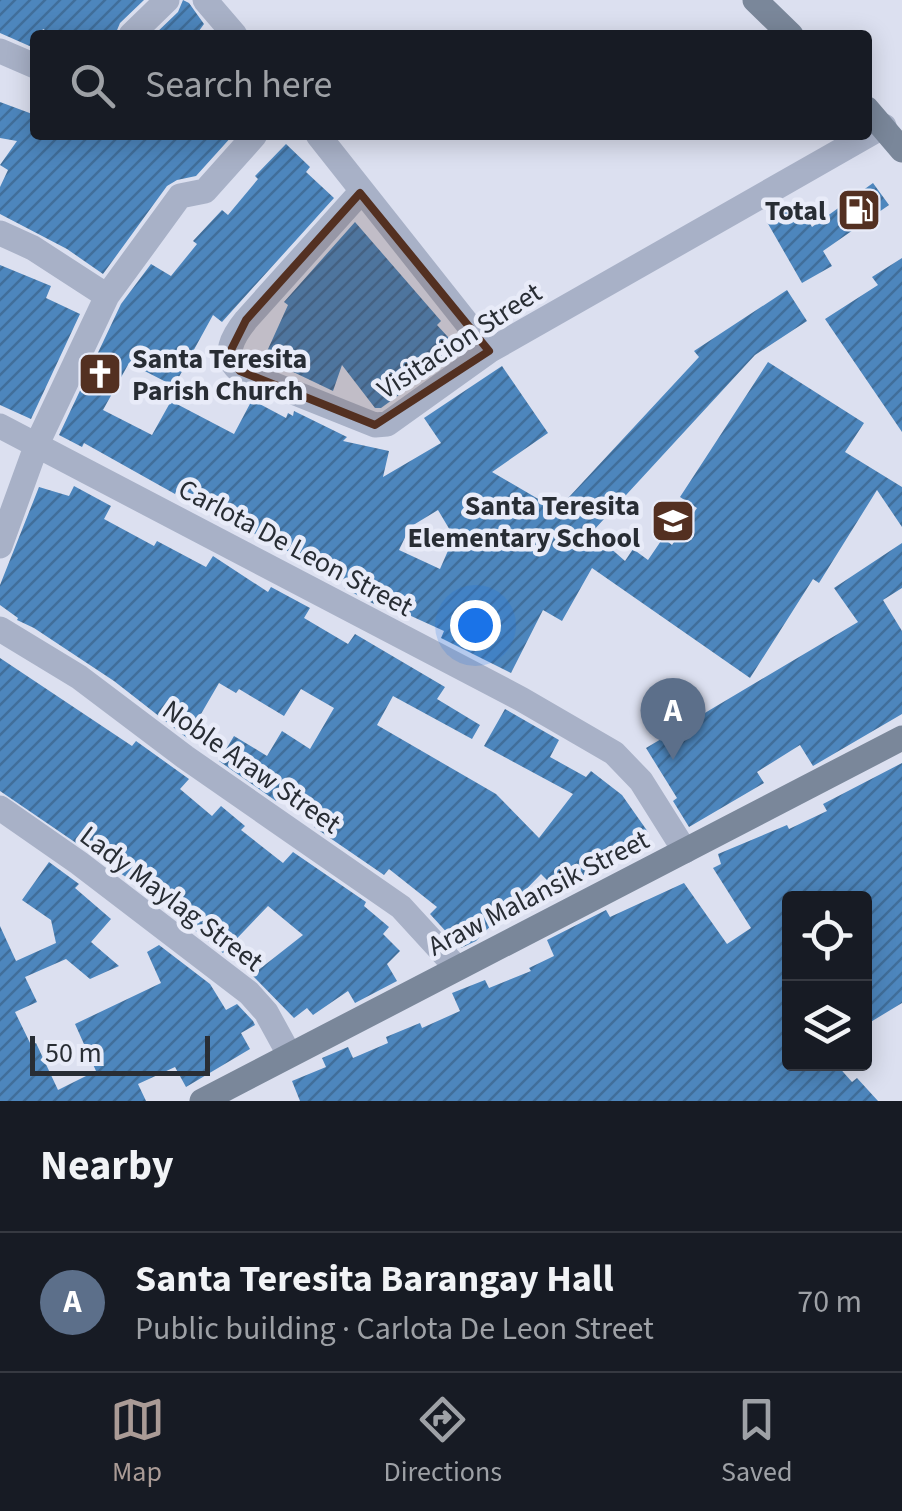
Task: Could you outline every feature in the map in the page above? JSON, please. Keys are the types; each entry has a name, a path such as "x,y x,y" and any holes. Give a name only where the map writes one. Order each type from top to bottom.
{"main road":[{"path":"755,0 786,30"},
{"path":"884,116 902,150"},
{"name":"Araw Malansik Street","path":"202,1101 902,738"}],"street":[{"path":"136,30 167,0"},
{"path":"204,0 231,30"},
{"path":"0,50 30,64"},
{"path":"0,546 36,444 107,296 180,196 205,191 251,140"},
{"path":"322,140 488,351"},
{"name":"Visitacion Street","path":"360,193 236,332 228,356 240,371 376,426 387,424 488,351 844,140"},
{"path":"0,232 34,248 107,296"},
{"name":"Carlota De Leon Street","path":"0,426 521,699 614,753 642,781 686,851"},
{"name":"Noble Araw Street","path":"0,629 79,677 185,757 402,908 456,967"},
{"name":"Lady Maylag Street","path":"0,808 249,993 266,1012 289,1054"}],"highlighted area":[{"path":"360,193 489,351 375,425 240,371 228,356 246,320"}],"building":[{"path":"0,0 144,0 117,30 30,30 30,46 0,33"},
{"path":"183,0 204,24 200,30 159,30 178,12"},
{"path":"0,102 30,113 30,140 228,140 196,176 167,186 103,274 67,249 0,214 0,187 8,170 0,165 17,141 0,138"},
{"path":"286,144 310,167 306,172 334,198 222,322 213,315 174,386 129,363 103,410 152,435 171,401 234,434 252,400 286,418 288,413 293,416 294,411 347,437 343,441 389,451 383,477 441,443 424,418 502,366 548,433 492,472 557,510 699,357 694,351 787,290 807,321 755,355 592,532 625,561 633,549 648,560 663,538 672,545 697,508 680,497 768,362 864,423 845,452 902,487 902,527 877,490 819,583 813,579 750,678 592,568 562,621 543,610 511,673 441,638 444,631 344,588 346,584 311,567 313,564 235,524 238,518 178,487 175,494 84,443 82,447 59,435 121,304 151,264 171,276 197,244 193,241 222,210 228,215 258,179 255,176","holes":["438,510 454,537 440,569 399,550 410,527"]},
{"path":"873,183 889,205 823,251 832,266 802,283 767,222 799,204 812,227"},
{"path":"355,222 441,321 437,325 458,348 381,408 375,408 342,365 333,391 264,358 288,305 284,302"},
{"path":"902,258 902,432 825,319 878,285 872,277"},
{"path":"0,265 51,286 46,298 80,314 31,419 0,405"},
{"path":"74,486 111,506 104,519 154,546 157,541 206,567 213,556 268,592 271,587 310,608 304,618 348,644 355,634 445,687 437,699 480,725 472,739 393,696 377,725 496,794 539,838 573,794 484,746 505,709 559,740 550,757 586,777 591,771 622,795 648,832 584,876 577,865 554,887 541,874 476,941 461,948 430,914 437,907 389,869 384,875 314,827 323,816 281,792 276,801 219,761 234,736 267,756 282,731 310,749 334,708 301,689 284,716 239,689 236,693 219,683 187,738 114,681 17,620 0,605 0,585 39,487 69,496"},
{"path":"902,543 902,588 883,600 902,631 902,714 813,766 800,745 757,772 764,783 689,827 673,801 677,798 646,748 858,622 834,588"},
{"path":"0,658 132,746 136,741 189,779 180,789 212,816 221,806 245,826 241,830 283,863 293,852 366,902 364,906 389,927 383,934 400,951 387,964 397,981 355,1003 348,991 313,1015 307,1008 294,1018 252,975 303,935 268,906 223,953 142,888 0,791"},
{"path":"902,763 902,1003 872,1021 872,891 782,891 782,1071 842,1071 852,1082 857,1078 878,1101 300,1101 292,1081 326,1067 322,1058 348,1047 353,1058 388,1043 386,1037 420,1023 422,1028 460,1011 452,993 485,980 489,988 531,971 529,968 554,956 547,940 606,910 610,917 684,883 727,944 751,928 713,868 721,864 718,854 827,811 823,804"},
{"path":"49,862 79,884 75,888 111,919 91,942 119,966 90,979 66,959 25,977 37,1002 15,1012 31,1045 36,1043 58,1090 96,1071 75,1024 161,983 147,952 159,945 210,984 226,1010 237,1004 253,1021 255,1025 241,1033 250,1049 186,1087 175,1067 138,1084 146,1101 0,1101 0,926 16,961 56,943 51,920 22,900"}],"place":[{"name":"Total","path":"859,210"},
{"name":"Santa Teresita Parish Church","path":"100,374"},
{"name":"Santa Teresita Elementary School","path":"673,521"},
{"name":"Santa Teresita Barangay Hall","path":"673,760"}]}
